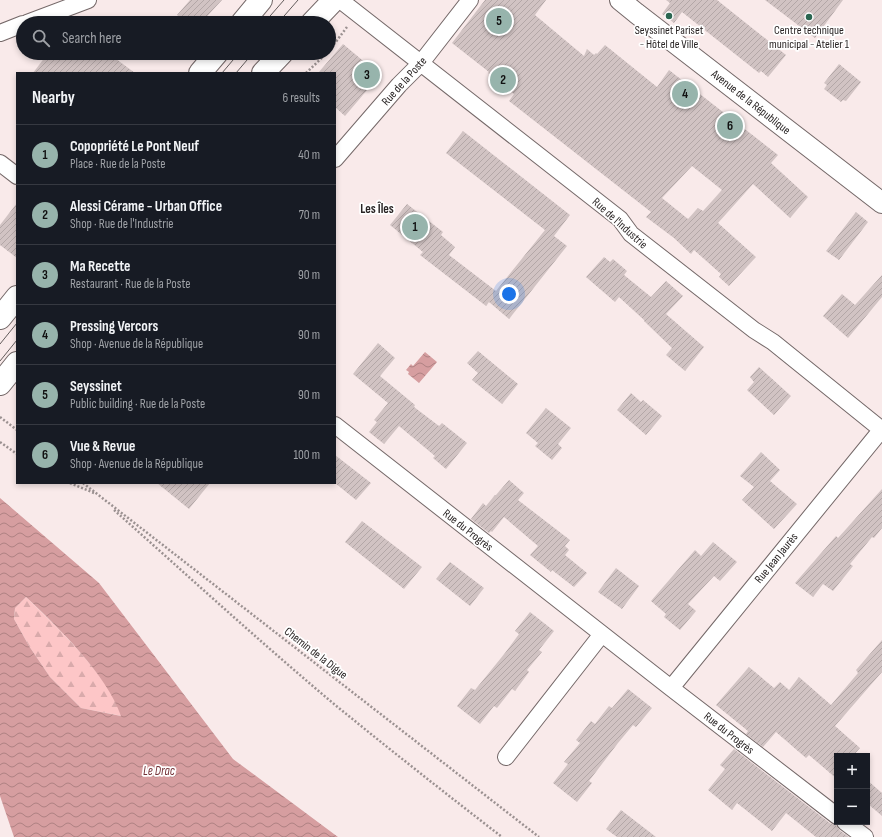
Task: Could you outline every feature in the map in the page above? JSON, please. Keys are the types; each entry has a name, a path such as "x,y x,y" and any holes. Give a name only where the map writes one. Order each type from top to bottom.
{"main road":[{"path":"248,16 261,0"},
{"path":"319,16 334,0"},
{"path":"201,72 211,60"},
{"path":"263,72 275,60"},
{"path":"0,318 16,298"},
{"path":"0,384 16,364"}],"street":[{"path":"46,16 88,0"},
{"name":"Rue de l'Industrie","path":"340,0 620,219 627,230 636,238 754,330 773,342 882,429"},
{"name":"Rue de la Poste","path":"336,158 421,63 470,0"},
{"name":"Avenue de la République","path":"620,0 882,203"},
{"path":"0,33 16,27"},
{"path":"0,162 16,175"},
{"name":"Rue du Progrès","path":"336,426 834,814"},
{"name":"Rue Jean Jaurès","path":"671,688 882,429"},
{"path":"506,757 602,634"},
{"path":"849,825 864,837"}],"path":[{"path":"336,42 347,27"},
{"path":"307,72 320,60"},
{"path":"0,417 16,429"},
{"path":"0,442 16,453"},
{"path":"72,484 97,495 245,627 334,703 403,760 502,837"},
{"name":"Chemin de la Digue","path":"83,484 539,837"}],"green space":[{"path":"26,597 60,630 101,678 112,694 122,716 81,708 50,677 29,646 14,619 15,608"}],"water":[{"path":"425,352 437,362 419,383 408,374 409,372 406,370 411,364 413,366"},
{"name":"Le Drac","path":"0,498 99,583 233,759 338,837 14,837 0,796","holes":["26,597 80,652 93,668 105,684 121,716 81,708 50,677 29,646 14,619 15,608"]}],"building":[{"path":"190,0 222,0 207,16 177,15"},
{"path":"485,0 546,0 535,15 584,56 587,49 594,55 596,53 597,54 605,45 657,87 669,70 778,155 771,163 808,197 790,218 753,184 718,223 756,257 729,286 719,277 721,274 694,250 691,254 674,238 646,217 651,212 509,101 514,94 452,43","holes":["692,166 722,190 703,211 698,208 688,219 662,198"]},
{"path":"666,0 717,0 786,55 768,77 761,71 759,73 682,12 674,23 662,14 670,3"},
{"name":"Centre technique municipal - Atelier 1","path":"765,0 843,0 815,38"},
{"path":"343,44 380,75 345,116 336,108 336,72 319,72 329,60 336,60 336,52"},
{"path":"43,60 117,60 134,72 34,72"},
{"path":"839,64 861,82 846,101 843,100 841,102 824,89 827,85 824,83"},
{"path":"463,131 570,215 554,236 567,246 509,319 489,302 486,306 420,255 423,252 390,225 407,204 443,232 441,235 455,247 449,255 496,291 545,230 446,153"},
{"path":"16,204 16,257 0,245 0,225"},
{"path":"856,212 868,222 839,260 826,251"},
{"path":"604,257 610,262 613,259 627,271 624,275 651,297 666,281 683,296 666,314 704,347 685,371 666,355 672,348 644,320 619,297 615,302 586,277"},
{"path":"882,275 882,297 848,338 823,316 842,294 855,305"},
{"path":"378,343 395,358 380,376 415,405 414,407 439,426 442,423 467,443 446,469 433,458 435,456 399,426 384,444 369,432 377,422 374,420 388,403 353,374"},
{"path":"478,351 518,384 502,404 472,380 478,373 467,363"},
{"path":"759,367 791,396 774,415 747,390 754,382 750,377"},
{"path":"631,393 641,402 643,400 662,416 646,435 617,410"},
{"path":"546,408 571,428 558,444 562,448 552,460 535,446 538,443 526,433"},
{"path":"761,452 780,470 770,481 797,504 774,529 742,500 754,487 740,476"},
{"path":"336,456 371,483 356,500 336,484"},
{"path":"509,480 524,493 518,500 570,540 565,546 569,550 565,555 587,573 574,587 552,570 551,572 530,555 538,546 504,517 492,532 491,531 489,533 471,519 483,503 486,506"},
{"path":"158,484 209,484 189,509"},
{"path":"882,489 882,528 874,538 872,537 850,564 853,566 833,591 823,584 813,597 795,583 836,536 838,538"},
{"path":"362,521 422,567 404,589 345,542"},
{"path":"713,542 737,562 720,581 714,576 688,604 696,611 680,630 664,617 666,614 651,601 695,550 701,556"},
{"path":"450,562 484,588 470,606 436,579"},
{"path":"616,568 639,586 622,609 598,592"},
{"path":"530,612 554,631 539,650 542,652 527,670 529,672 515,691 512,689 497,708 494,706 480,724 457,706 471,688 475,690 505,653 519,634 515,631"},
{"path":"882,640 882,672 835,726 860,748 856,753 834,753 834,776 809,755 806,758 776,732 763,747 746,734 748,731 716,705 749,667 774,688 780,682 789,690 799,677 831,705 858,673 856,670"},
{"path":"628,689 652,708 636,727 633,725 618,743 589,781 592,783 577,802 553,783 568,764 564,762 580,743 576,740 591,721 595,724 609,706 612,708"},
{"path":"734,749 831,824 836,825 839,830 849,837 816,837 786,813 772,831 737,803 732,810 708,790 725,769 720,765"},
{"path":"870,783 882,793 882,816 870,806"},
{"path":"621,810 656,837 617,837 606,829"}],"tram line":[{"path":"270,16 284,0"},
{"path":"284,16 298,0"},
{"path":"223,72 233,60"},
{"path":"237,72 247,60"},
{"path":"0,344 16,324"},
{"path":"0,361 16,341"}],"place":[{"name":"Seyssinet Pariset - Hôtel de Ville","path":"669,16"},
{"name":"Centre technique municipal - Atelier 1","path":"809,17"},
{"name":"Seyssinet","path":"499,21"},
{"name":"Ma Recette","path":"367,75"},
{"name":"Alessi Cérame - Urban Office","path":"503,80"},
{"name":"Pressing Vercors","path":"685,94"},
{"name":"Vue & Revue","path":"730,126"},
{"name":"Copopriété Le Pont Neuf","path":"415,227"}],"district":[{"name":"Les Îles","path":"377,208"}]}
